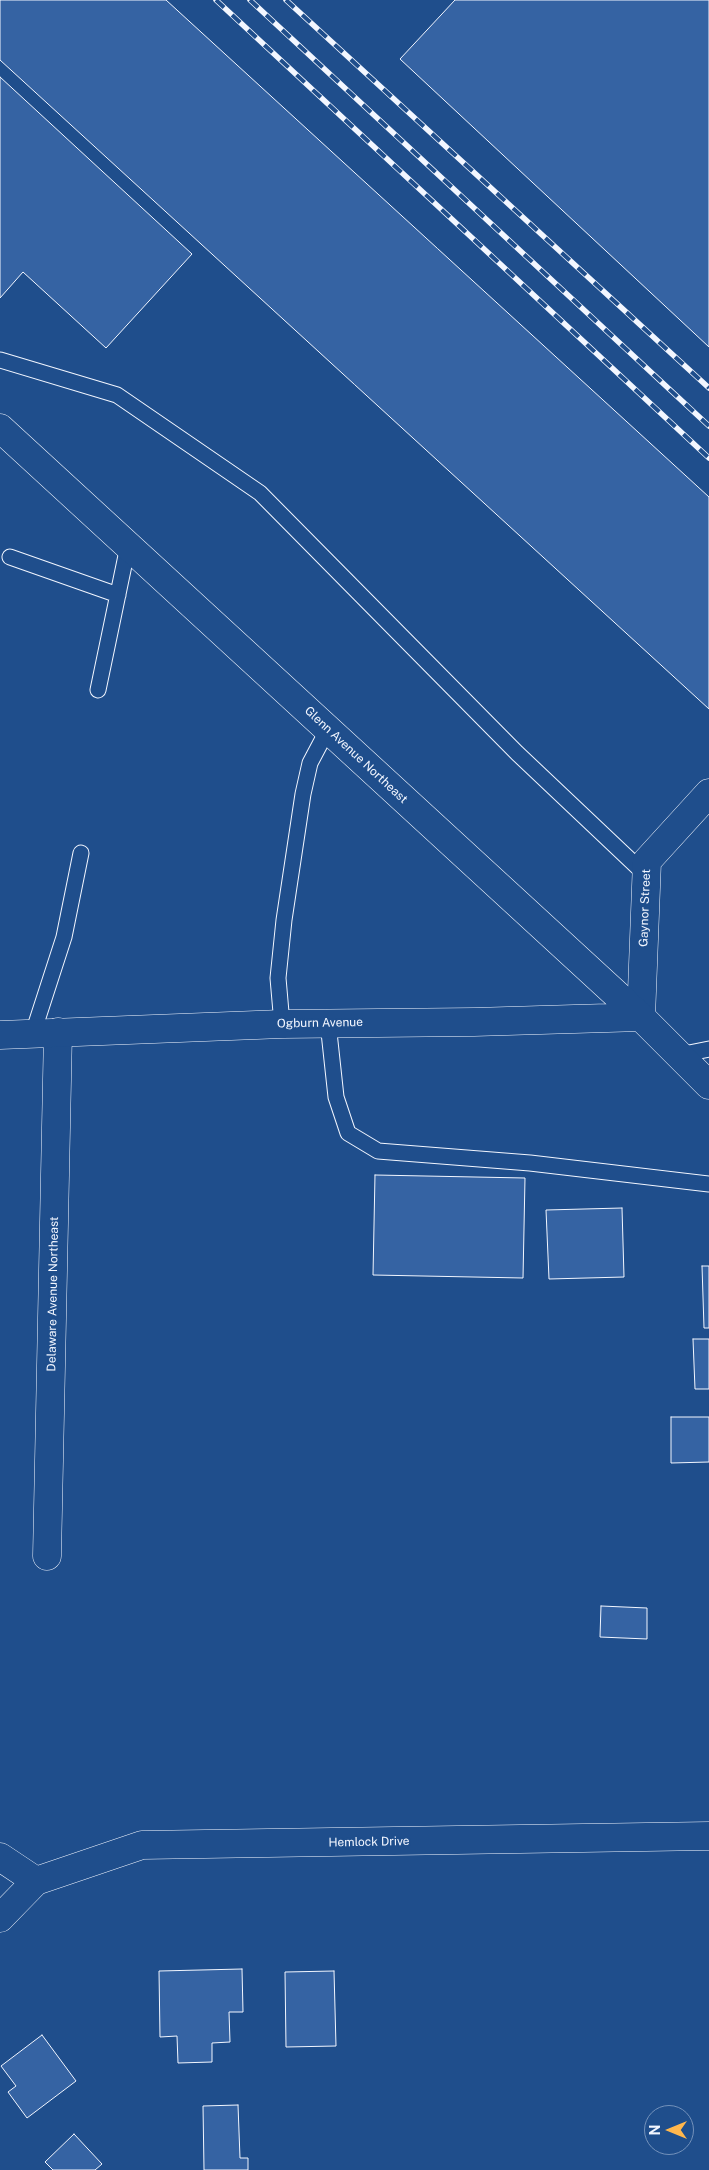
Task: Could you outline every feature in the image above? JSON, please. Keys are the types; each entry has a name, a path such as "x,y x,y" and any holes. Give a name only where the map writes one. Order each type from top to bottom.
{"street":[{"name":"Glenn Avenue Northeast","path":"0,428 641,1017 709,1085"},
{"name":"Gaynor Street","path":"641,1017 647,861 709,793"},
{"name":"Ogburn Avenue","path":"0,1035 282,1024 641,1017"},
{"name":"Delaware Avenue Northeast","path":"45,1033 47,1556"},
{"name":"Hemlock Drive","path":"0,1918 36,1881 142,1845 709,1836"},
{"path":"0,1857 36,1881"}],"lane":[{"path":"0,360 117,395 260,493 517,753 647,876"},
{"path":"98,690 128,546"},
{"path":"10,557 118,596"},
{"path":"282,1024 278,978 284,920 303,794 310,763 328,729"},
{"path":"45,1033 81,853"},
{"path":"328,1023 336,1097 348,1133 378,1152 530,1163 709,1184"},
{"path":"679,1055 709,1049"}],"building":[{"path":"0,0 166,0 709,497 709,709 0,60"},
{"path":"455,0 709,0 709,347 400,59"},
{"path":"0,77 192,254 106,348 23,272 0,298"},
{"path":"375,1175 525,1178 523,1278 373,1275"},
{"path":"622,1208 624,1277 549,1279 546,1210"},
{"path":"702,1266 709,1266 709,1328 704,1328"},
{"path":"693,1339 709,1339 709,1389 695,1389"},
{"path":"671,1417 709,1417 709,1462 671,1463"},
{"path":"601,1606 647,1608 647,1639 600,1637"},
{"path":"242,1969 243,2012 229,2012 230,2042 212,2043 212,2062 178,2063 177,2036 160,2037 159,1971"},
{"path":"334,1971 336,2046 286,2047 285,1972"},
{"path":"42,2035 76,2081 27,2118 8,2092 16,2086 1,2066"},
{"path":"238,2105 240,2158 248,2158 248,2170 204,2170 203,2106"},
{"path":"74,2134 102,2164 95,2170 53,2170 45,2162"}],"railway":[{"path":"216,0 709,458"},
{"path":"250,0 709,426"},
{"path":"286,0 709,388"}]}
